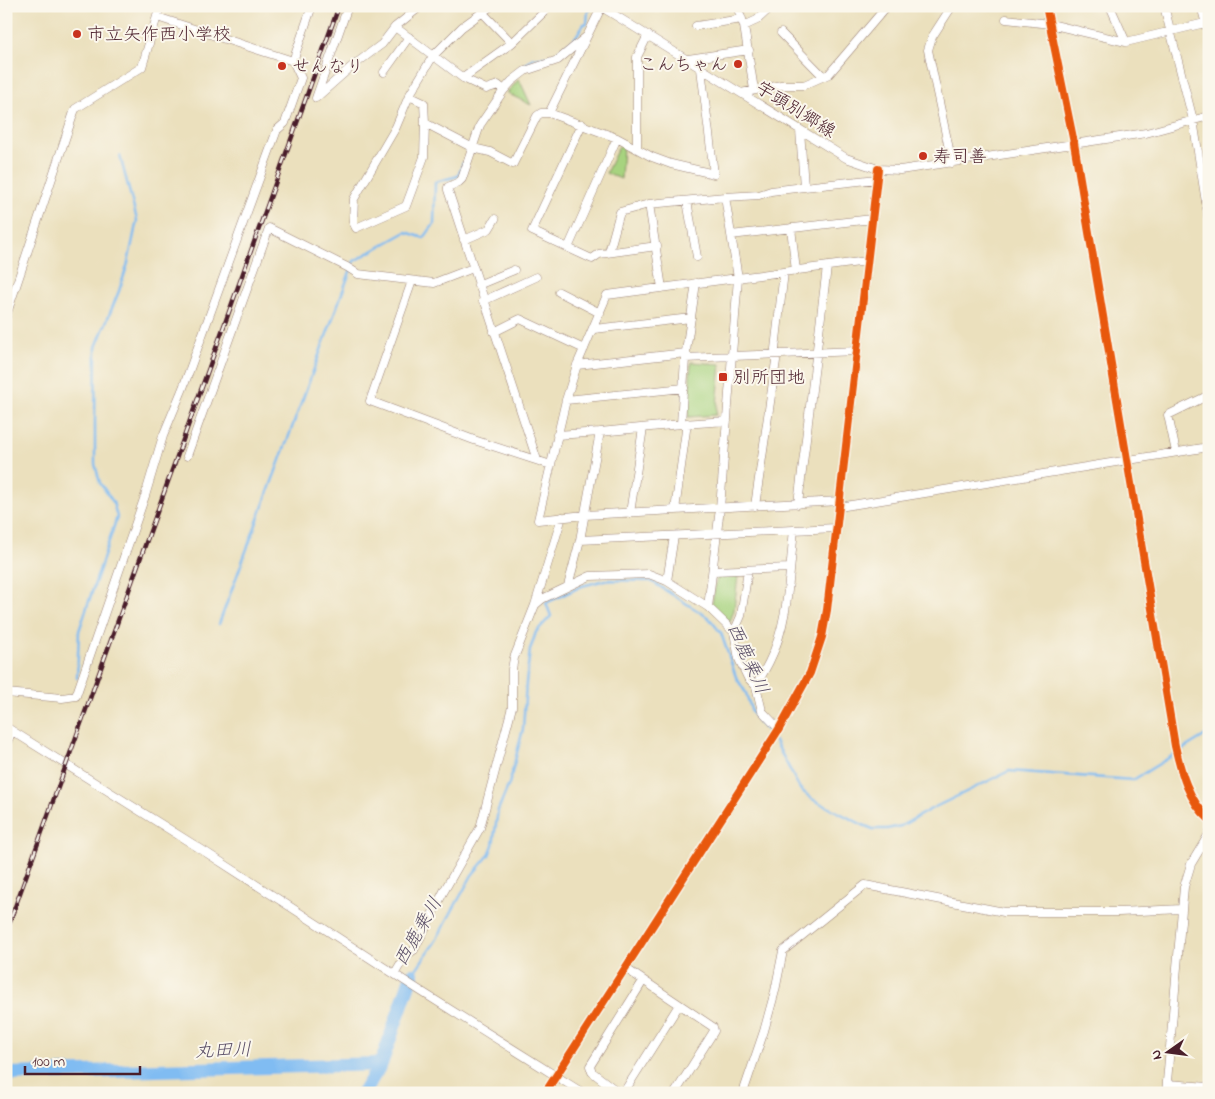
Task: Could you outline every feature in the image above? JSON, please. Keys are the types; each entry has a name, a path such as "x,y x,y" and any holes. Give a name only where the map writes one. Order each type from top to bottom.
{"street":[{"path":"6,316 76,109 142,66 160,6"},
{"path":"6,693 62,698 76,696 163,436 183,388 277,130 285,123 300,78 293,61 312,6"},
{"path":"348,6 316,98 350,68 382,44 395,27 421,6"},
{"path":"410,96 424,104 424,157 406,206 356,228 352,222 354,199 396,127 410,96 433,56 462,27 491,6"},
{"path":"463,78 512,43 545,11 540,6"},
{"path":"736,6 743,22 754,90"},
{"path":"696,26 757,20 772,6"},
{"path":"741,93 781,86 804,85 829,74 887,6"},
{"path":"952,6 932,37 928,50 952,163"},
{"path":"1046,6 1074,143 1177,755 1188,790 1209,819"},
{"path":"1110,6 1126,42"},
{"path":"1164,6 1193,120 1209,221"},
{"path":"1201,6 1209,35"},
{"path":"549,113 601,7 688,59 749,50"},
{"path":"482,12 512,43"},
{"path":"157,17 293,61"},
{"path":"1006,19 1050,24 1126,42 1207,23"},
{"path":"395,27 463,78 486,89 501,87 525,71 558,60 587,36"},
{"path":"781,33 823,76"},
{"path":"637,148 637,57 648,35"},
{"path":"384,72 408,37"},
{"name":"宇頭別郷線","path":"688,59 701,69 846,158 878,169 900,170 1146,133 1209,116"},
{"path":"425,123 473,148 490,152 513,164 537,116 541,113 549,113 618,138 652,157 680,168 714,174 701,69"},
{"path":"501,87 480,125 462,179 448,187 448,190 483,301 537,460"},
{"path":"582,124 532,231 592,259 599,254 656,246"},
{"path":"800,130 804,187"},
{"path":"568,248 618,138"},
{"path":"545,1093 779,729 807,680 818,651 827,610 878,169"},
{"path":"609,252 620,212 649,204 759,195 771,191 877,179"},
{"path":"708,607 714,571 720,508 738,278 725,197"},
{"path":"687,200 697,257"},
{"path":"649,204 662,288"},
{"path":"464,240 489,229 495,219"},
{"path":"731,235 872,219"},
{"path":"187,456 269,228 358,274 434,283 473,268"},
{"path":"791,228 796,271"},
{"path":"868,261 607,295 577,365 566,400 538,520 585,515 676,510 798,504 839,504 1209,447"},
{"path":"798,504 827,267"},
{"path":"478,285 514,270"},
{"path":"755,506 776,361 784,272"},
{"path":"483,301 536,277"},
{"path":"412,281 370,401 474,440 551,464"},
{"path":"676,510 684,424 686,355 696,284"},
{"path":"559,292 600,313"},
{"path":"594,329 691,318"},
{"path":"494,332 520,319 584,349"},
{"path":"577,365 686,355 732,356 857,351"},
{"path":"566,400 684,388"},
{"path":"1176,452 1168,415 1209,395"},
{"path":"557,434 727,421"},
{"path":"630,513 643,428"},
{"path":"568,586 580,540 600,432"},
{"path":"396,974 404,956 414,950 444,891 480,828 512,707 512,670 514,658 535,604 562,517"},
{"path":"580,540 836,528"},
{"path":"756,686 770,661 781,628 788,598 794,530"},
{"path":"667,581 674,536"},
{"path":"714,571 790,568"},
{"path":"748,570 741,616 734,632 739,659 748,678 756,686 762,711 779,729"},
{"path":"535,604 590,576 649,574 667,581 708,607 734,632"},
{"path":"6,744 9,729 583,1093"},
{"path":"1166,1093 1184,887 1191,864 1209,834"},
{"path":"743,1093 764,1031 783,951 865,885 1004,912 1119,912 1182,909"},
{"path":"625,968 713,1027 714,1031 675,1093"},
{"path":"643,981 590,1066 592,1072 618,1092 624,1092 679,1005"},
{"path":"1167,1084 1209,1087"}],"green space":[{"path":"519,79 531,105 507,93"},
{"path":"619,146 623,147 621,179 606,173"},
{"path":"691,362 721,364 716,415 688,417"},
{"path":"738,576 734,610 730,622 711,608 717,577"}],"waterway":[{"path":"494,98 505,82 533,58 552,57 575,38 584,24 587,23 588,11 596,6"},
{"path":"77,678 79,631 117,517 113,502 100,483 95,464 95,421 96,347 119,291 128,263 137,220 120,156"},
{"path":"219,624 354,261 406,232 424,238 434,224 435,182 458,176 463,163"},
{"name":"西鹿乗川","path":"412,975 435,942 472,875 489,855 493,845 498,810 509,784 523,729 530,650 536,632 551,616 546,603 582,586 605,580 651,581 709,618 721,633 736,677 746,693 752,713 771,736"},
{"name":"西鹿乗川","path":"775,741 800,789 812,799 863,825 873,829 887,829 901,826 931,809 1009,771 1133,780 1209,733"},
{"name":"西鹿乗川","path":"363,1093 381,1064 412,975"},
{"name":"丸田川","path":"6,1074 381,1064"}],"railway":[{"path":"6,932 339,6"}],"cycle path":[{"path":"1046,6 1074,143 1175,746 1186,785 1196,803 1209,819"},
{"path":"545,1093 779,729 810,673 822,637 827,610 878,169"}],"place":[{"name":"市立矢作西小学校","path":"77,34"},
{"name":"こんちゃん","path":"738,64"},
{"name":"せんなり","path":"282,66"},
{"name":"寿司善","path":"923,156"},
{"name":"別所団地","path":"723,377"}]}
